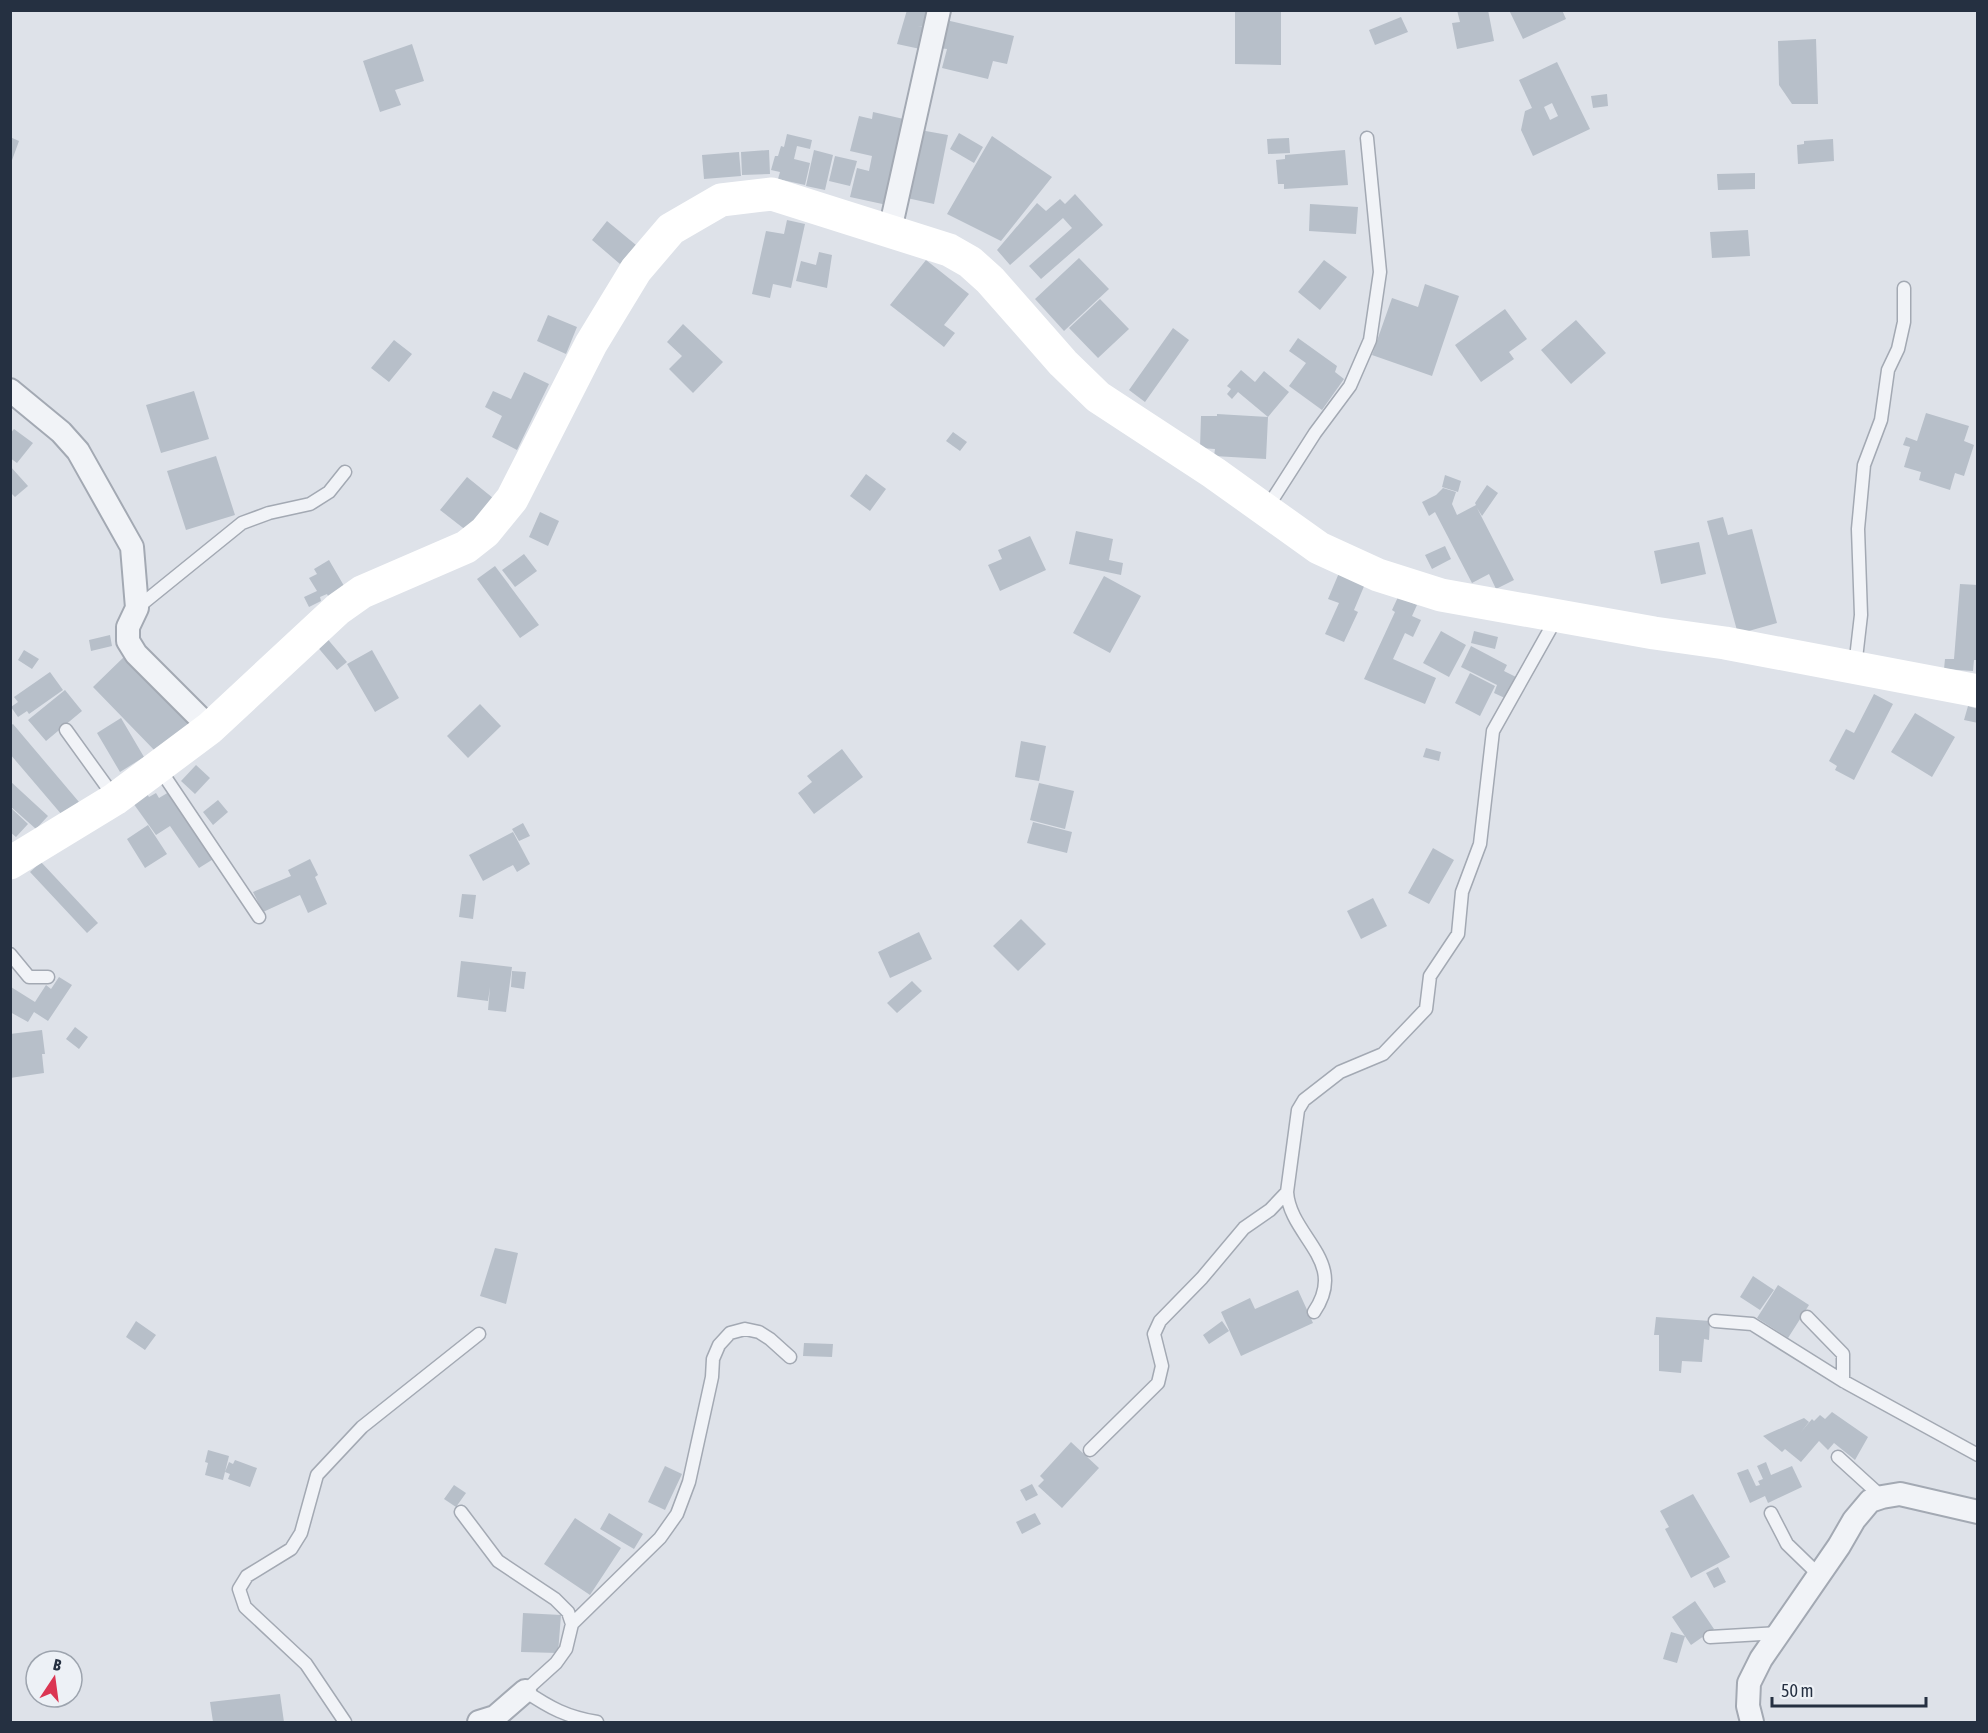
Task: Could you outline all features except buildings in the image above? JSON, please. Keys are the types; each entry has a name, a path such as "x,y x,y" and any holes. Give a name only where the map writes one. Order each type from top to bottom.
{"street":[{"path":"890,230 939,10"},
{"path":"10,863 115,799 210,728 338,609 362,592 466,547 485,532 512,499 591,344 636,270 671,229 721,200 772,194 949,250 970,262 990,279 1063,363 1098,397 1266,509 1318,548 1378,575 1441,595 1725,644 1977,691"},
{"path":"10,390 61,432 78,451 132,547 136,608 128,627 128,641 136,654 210,728"},
{"path":"1752,1722 1748,1706 1749,1683 1761,1659 1854,1520 1870,1501 1900,1494 1977,1512"},
{"path":"479,1722 495,1716 525,1691"}],"lane":[{"path":"1266,509 1315,433 1350,386 1370,340 1380,272 1367,138"},
{"path":"1855,668 1861,615 1858,529 1864,465 1881,420 1888,370 1898,349 1902,331 1904,288"},
{"path":"136,608 242,523 269,513 310,504 329,492 345,472"},
{"path":"1314,1312 1322,1300 1323,1269 1318,1254 1294,1219 1287,1204 1298,1110 1304,1100 1340,1072 1383,1054 1426,1009 1430,976 1458,934 1462,892 1480,844 1493,730 1558,616"},
{"path":"66,730 115,799"},
{"path":"158,767 260,917"},
{"path":"10,954 29,977 48,977"},
{"path":"1090,1449 1158,1383 1162,1366 1154,1334 1160,1321 1202,1278 1244,1228 1270,1210 1287,1192"},
{"path":"1807,1317 1843,1354 1843,1381"},
{"path":"1715,1322 1752,1324 1843,1381 1977,1455"},
{"path":"572,1624 660,1538 677,1514 689,1482 712,1377 713,1359 719,1345 730,1333 745,1329 759,1332 790,1357"},
{"path":"345,1722 306,1664 246,1607 238,1589 247,1576 291,1549 301,1533 317,1475 339,1451 362,1427 478,1334"},
{"path":"1838,1457 1882,1497"},
{"path":"460,1512 498,1560 555,1599 568,1612 572,1624 566,1649 556,1664 525,1691 550,1708 580,1720 597,1722"},
{"path":"1772,1513 1787,1544 1819,1575"},
{"path":"1710,1637 1779,1633"}]}
